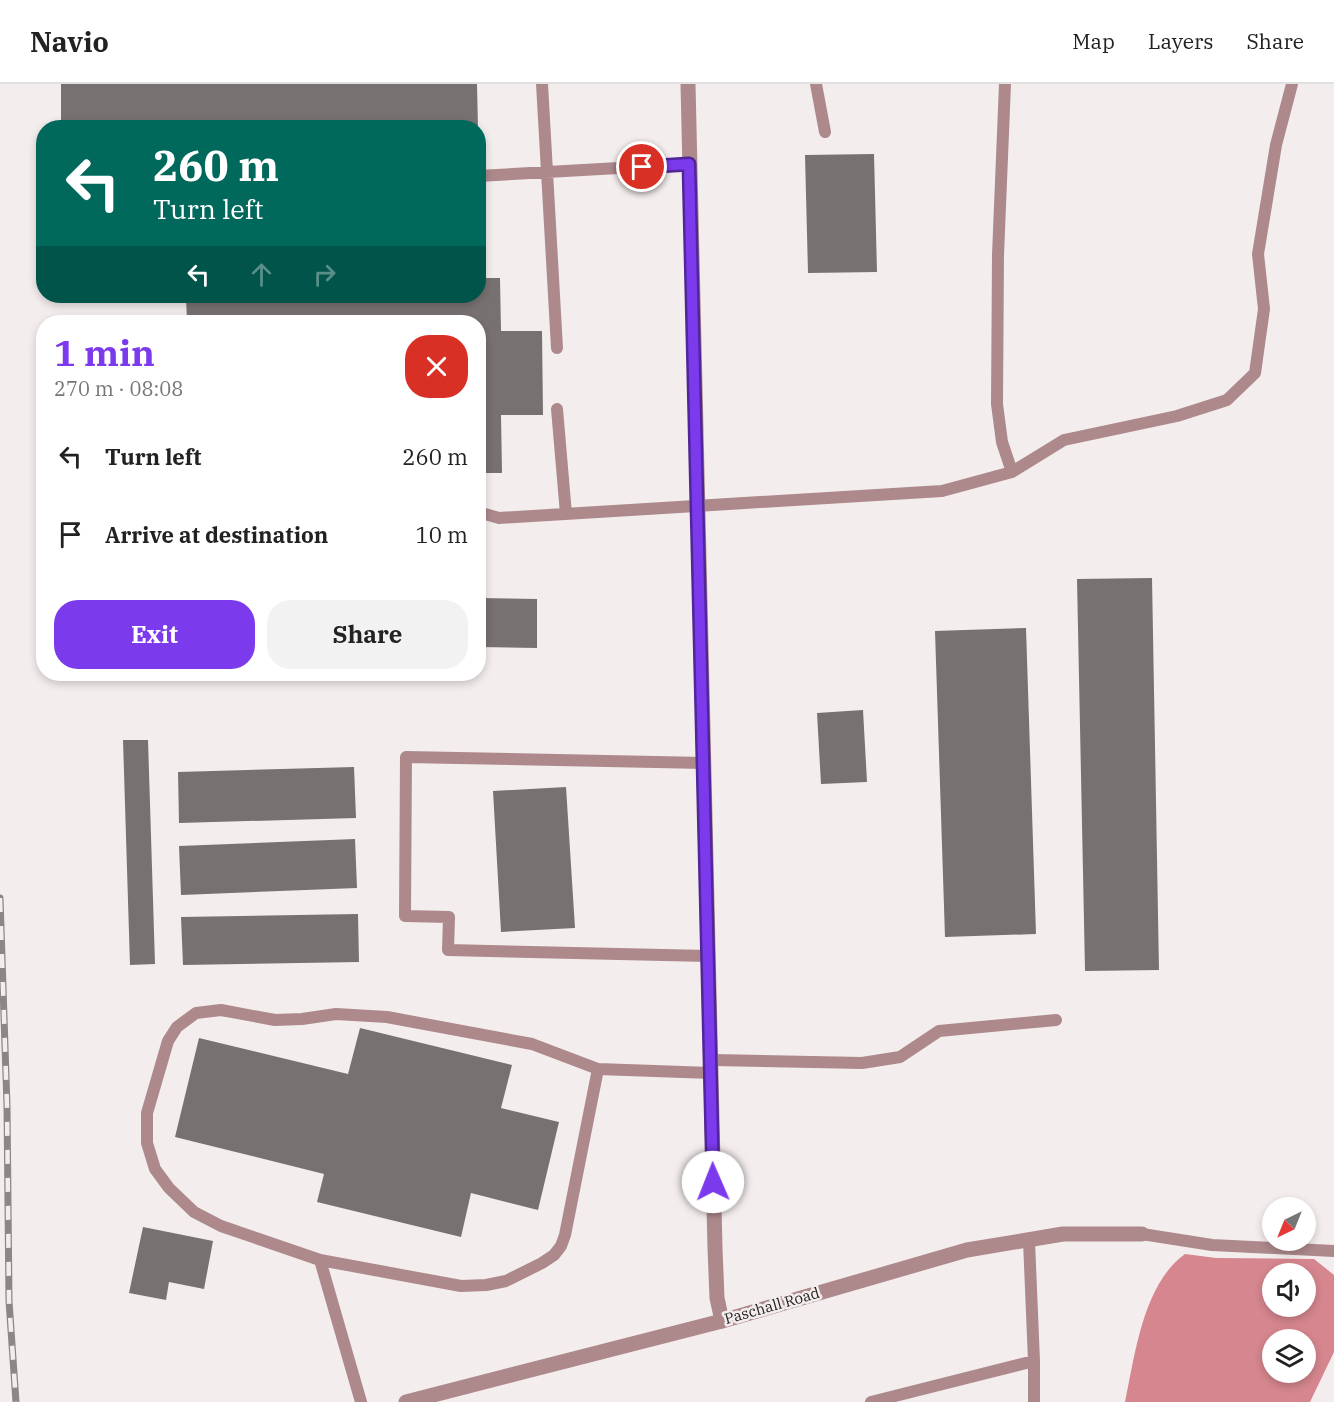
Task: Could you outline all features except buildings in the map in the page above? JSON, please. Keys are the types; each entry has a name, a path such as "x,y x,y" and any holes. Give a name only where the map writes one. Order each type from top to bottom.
{"street":[{"path":"688,84 696,505 705,763 717,1298 722,1321"},
{"name":"Paschall Road","path":"406,1402 722,1321 967,1250 1063,1234 1142,1234"}],"lane":[{"path":"542,84 557,348"},
{"path":"816,84 825,132"},
{"path":"1005,84 998,255 998,405 1002,442 1012,472"},
{"path":"486,514 499,518 942,491 1012,472 1064,440 1177,416 1227,400 1255,373 1264,309 1258,254 1276,145 1292,84"},
{"path":"486,176 689,164"},
{"path":"557,409 566,514"},
{"path":"705,763 406,757 405,916 449,917 448,950 708,956"},
{"path":"598,1069 561,1246 554,1255 542,1263 506,1281 486,1285 461,1286 320,1260 221,1226 194,1212 169,1188 155,1169 147,1143 147,1113 168,1041 177,1027 196,1013 221,1010 275,1020 336,1014 387,1017 531,1044 598,1069 862,1063 900,1057 939,1030 1056,1020"},
{"path":"1142,1234 1212,1245 1334,1251"},
{"path":"1029,1241 1034,1402"},
{"path":"320,1260 361,1402"},
{"path":"871,1402 1034,1361"}],"shaded area":[{"path":"1185,1254 1216,1258 1314,1259 1334,1275 1334,1352 1310,1402 1125,1402 1137,1342 1159,1283"}],"railway":[{"path":"0,898 7,1106 9,1301 16,1402"}],"route":[{"path":"642,167 689,164 696,505 705,763 713,1182"}]}
